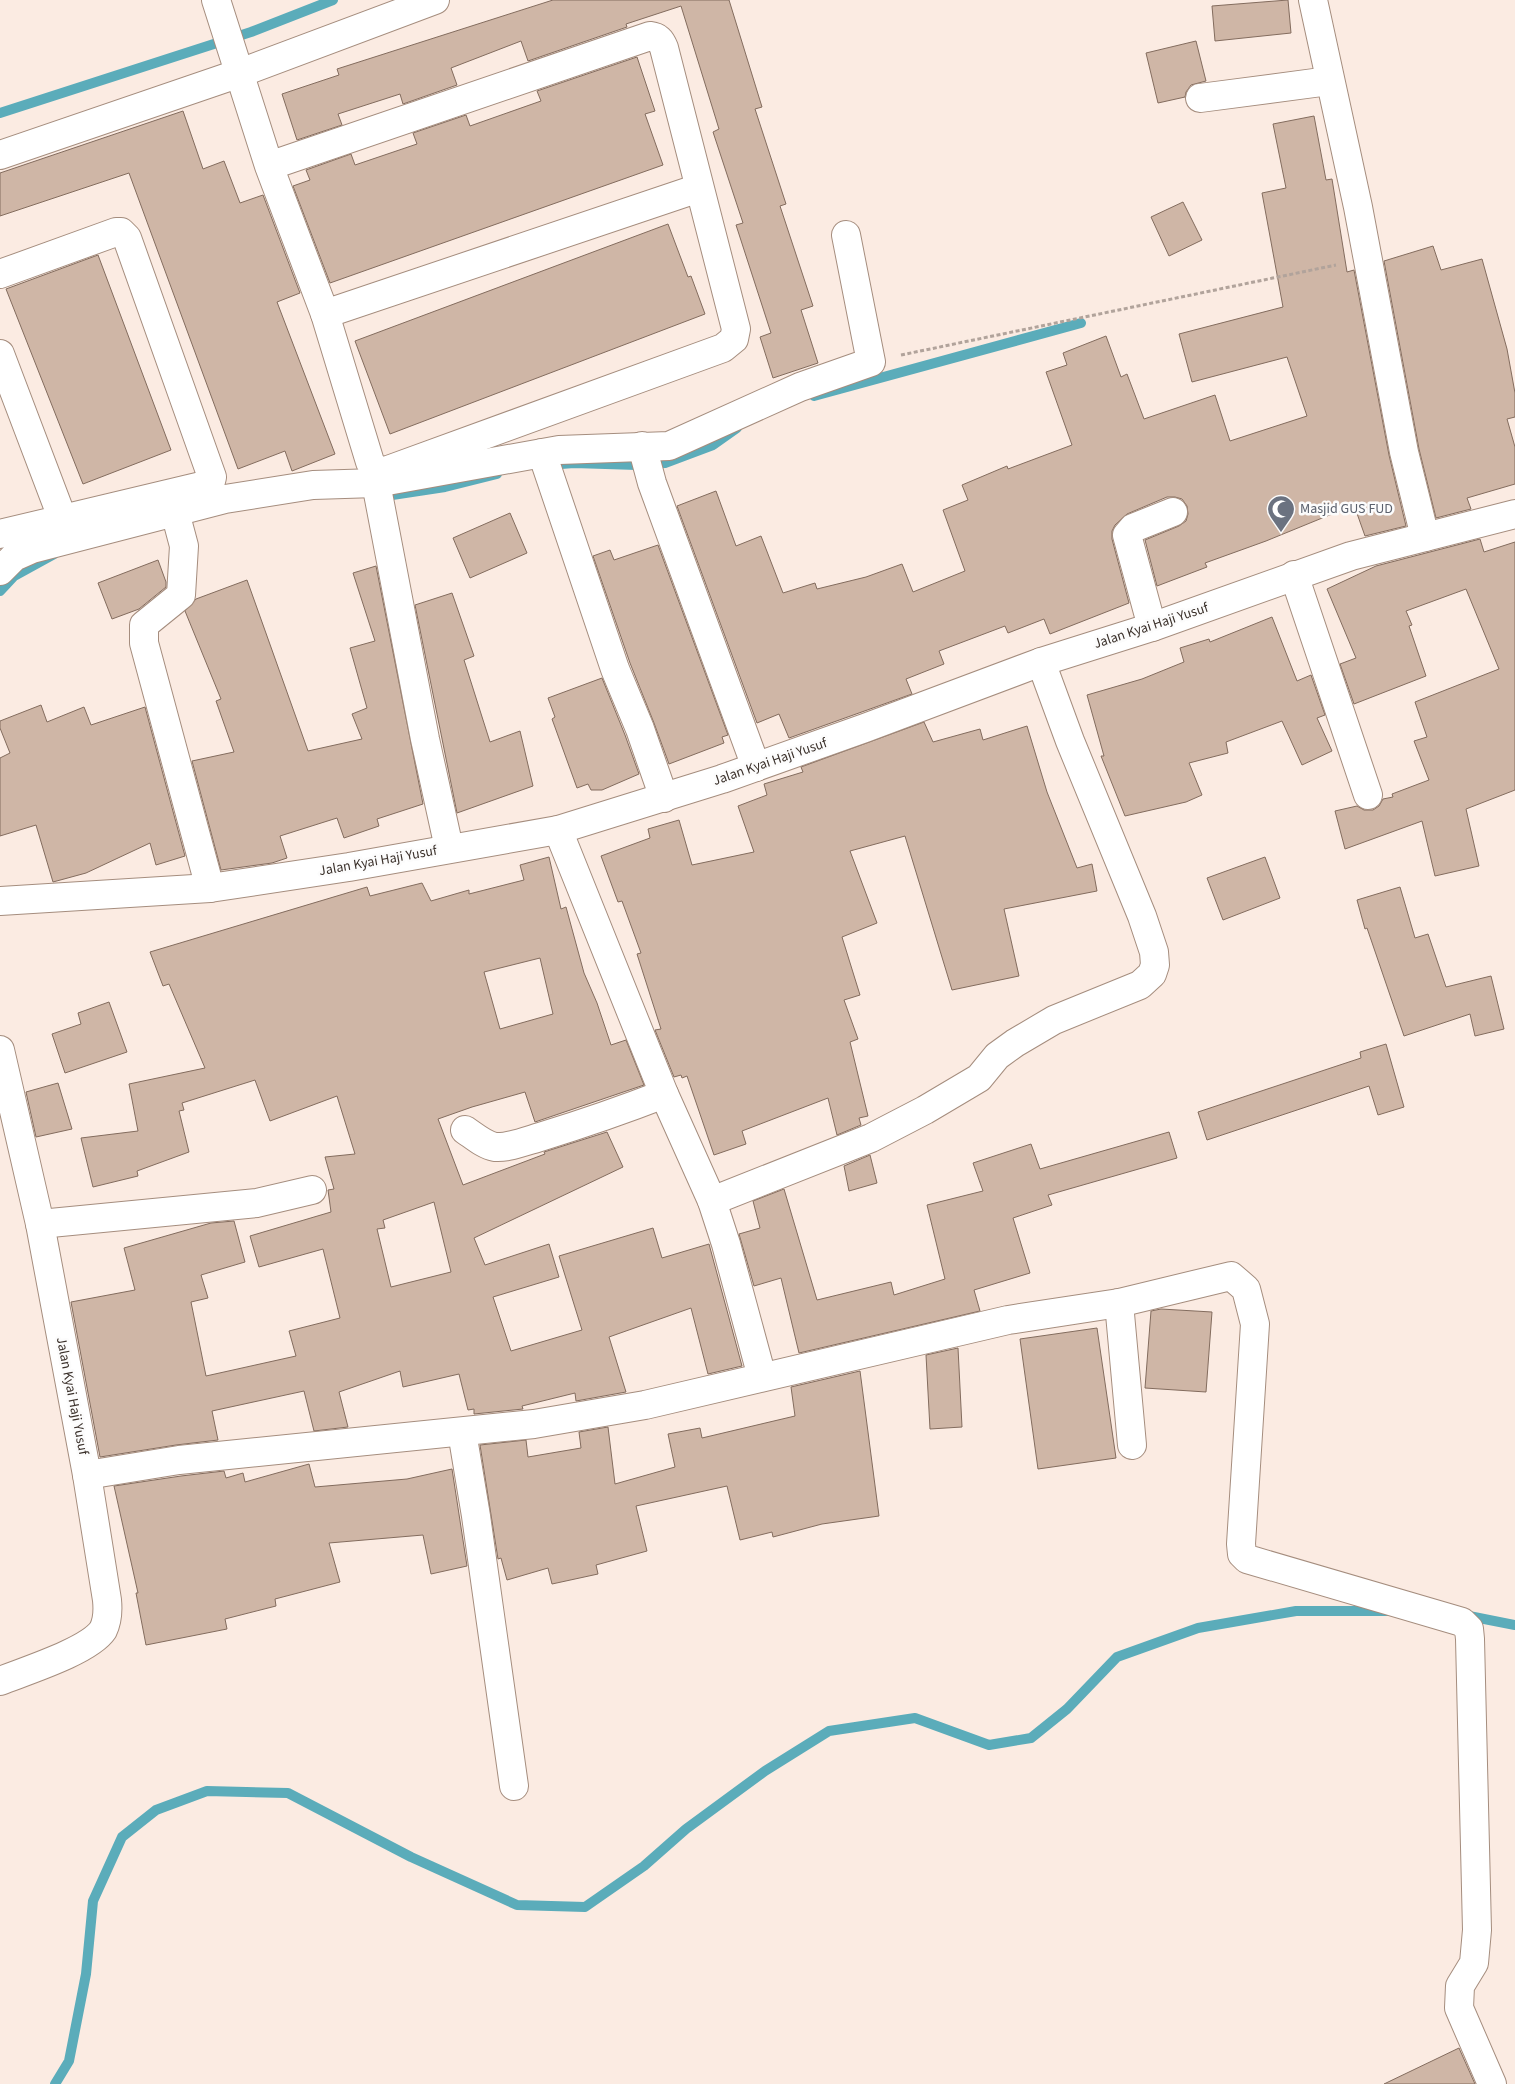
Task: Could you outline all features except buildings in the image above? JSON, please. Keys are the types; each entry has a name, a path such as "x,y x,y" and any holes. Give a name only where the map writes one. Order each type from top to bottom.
{"street":[{"path":"216,0 269,166 325,314 370,462 379,470 388,470 723,348 733,341 736,329 664,48 659,39 650,36 269,166"},
{"path":"0,155 238,64 435,0"},
{"path":"1313,0 1329,81 1358,207 1404,452 1425,537"},
{"path":"1200,98 1329,81"},
{"path":"325,314 699,188"},
{"path":"0,274 116,232 124,234 212,477 211,481 205,484 0,534"},
{"path":"0,571 14,557 32,549 225,499 313,484 376,483 559,450 669,446 800,387 871,362 846,235"},
{"path":"0,354 63,520"},
{"path":"642,446 652,483 756,767"},
{"path":"542,453 615,669 640,729 664,798"},
{"path":"376,483 425,739 449,848"},
{"path":"176,512 184,546 181,595 144,625 144,643 210,888"},
{"path":"1152,627 1127,535 1133,528 1173,512"},
{"name":"Jalan Kyai Haji Yusuf","path":"0,901 210,888 349,867 558,830 664,798 756,767 1041,662 1152,627 1351,556 1515,514"},
{"path":"1294,576 1368,795"},
{"path":"712,1201 870,1138 972,1083 985,1073 998,1056 1054,1020 1140,985 1152,974 1155,965 1154,952 1142,916 1070,741 1041,662"},
{"path":"558,830 664,1094 712,1201 726,1244 762,1377"},
{"name":"Jalan Kyai Haji Yusuf","path":"0,1050 40,1224 87,1475 107,1600 107,1620 104,1628 92,1642 0,1681"},
{"path":"465,1130 486,1144 497,1147 521,1143 570,1128 664,1094"},
{"path":"40,1224 257,1203 312,1190"},
{"path":"87,1475 179,1460 534,1424 645,1405 1008,1320 1119,1303 1231,1276 1246,1289 1254,1324 1241,1544 1242,1554 1247,1559 1462,1622 1469,1629 1477,1930 1474,1964 1460,1986 1459,2008 1492,2084"},
{"path":"1119,1303 1132,1445"},
{"path":"462,1432 478,1525 514,1786"}],"path":[{"path":"871,362 1366,254"}],"waterway":[{"path":"0,113 251,32 333,0"},
{"path":"814,396 1081,323"},
{"path":"548,465 574,463 637,465 665,463 713,445 737,428"},
{"path":"379,497 445,487 497,474"},
{"path":"0,591 14,576 54,554"},
{"path":"55,2084 69,2061 86,1974 93,1901 122,1837 156,1810 207,1791 288,1793 411,1857 517,1905 585,1907 644,1866 686,1829 765,1771 829,1731 915,1718 989,1745 1031,1738 1067,1709 1117,1657 1198,1628 1296,1611 1388,1611"},
{"path":"1464,1615 1515,1625"}],"place":[{"name":"Masjid GUS FUD","path":"1281,533"}]}
